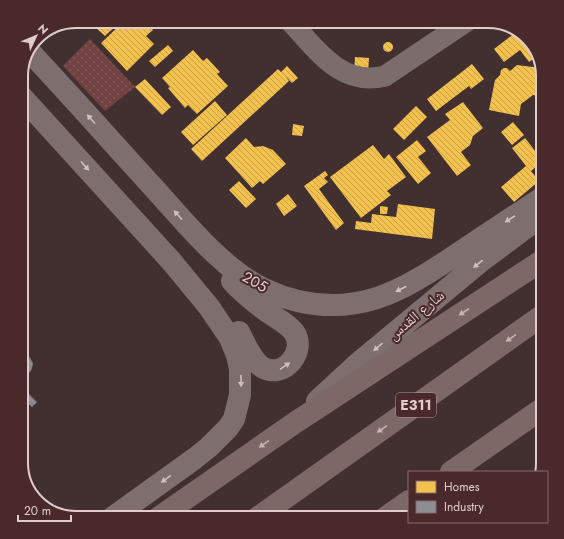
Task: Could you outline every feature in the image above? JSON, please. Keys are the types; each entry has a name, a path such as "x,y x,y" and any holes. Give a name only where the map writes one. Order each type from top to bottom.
{"highway":[{"path":"168,511 296,422 536,265"},
{"name":"E311","path":"267,511 536,320"},
{"path":"452,471 536,413"},
{"path":"395,511 408,502"}],"street":[{"path":"297,28 333,66 343,72 355,76 375,78 385,76 457,28"},
{"name":"205","path":"34,56 199,238 235,270 263,289 299,302 338,306 376,298 394,292 414,282 536,202"},
{"path":"28,104 172,262 213,312 230,338 237,355 240,369 240,395 234,419 228,428 209,447 122,511"},
{"name":"شارع القدس","path":"296,422 356,365 480,262 536,221"},
{"path":"172,262 225,312 235,326 255,361 263,367 271,370 280,370 294,360 298,352 298,342 294,333 287,325 235,284 216,262 199,238"}],"shaded area":[{"path":"90,39 135,87 105,111 63,66"}],"building: Homes":[{"path":"96,28 114,28 105,36"},
{"path":"117,28 151,28 153,30 146,36 154,44 127,71 101,43"},
{"path":"513,35 528,49 532,60 529,62 520,50 504,62 494,49"},
{"path":"388,42 393,47 388,52 383,47"},
{"path":"168,45 173,51 155,67 149,61"},
{"path":"193,50 203,61 207,58 220,72 217,74 228,86 197,114 188,105 185,108 168,88 170,87 162,78"},
{"path":"355,57 369,58 368,73 354,72"},
{"path":"472,64 484,79 471,89 469,86 436,111 427,99"},
{"path":"517,65 535,67 536,96 533,95 521,104 519,116 489,110 495,80 504,68 507,68 510,71"},
{"path":"287,66 298,78 292,83 285,76 289,81 202,161 191,149 278,69 281,72"},
{"path":"145,79 171,107 162,115 135,87"},
{"path":"215,101 227,115 193,145 181,132"},
{"path":"463,102 483,128 473,136 470,145 461,152 471,165 457,176 427,137 450,120 445,114"},
{"path":"416,106 427,117 404,140 393,129"},
{"path":"513,122 524,135 512,145 501,132"},
{"path":"293,124 304,126 302,136 292,135"},
{"path":"246,138 254,147 263,146 273,150 286,164 263,184 260,181 252,188 225,158"},
{"path":"525,138 536,152 536,167 531,171 536,177 536,184 514,202 501,187 526,166 512,148"},
{"path":"417,140 426,151 418,157 431,173 418,184 396,157"},
{"path":"373,145 384,159 389,154 406,177 387,191 391,195 361,218 330,177"},
{"path":"325,171 328,175 324,178 328,182 319,189 344,223 336,230 304,186"},
{"path":"239,181 256,199 246,208 229,190"},
{"path":"288,194 297,206 284,216 276,204"},
{"path":"398,204 435,209 432,239 355,229 356,221 371,223 372,214 396,217"},
{"path":"380,206 388,207 387,214 380,214"}],"building: Industry":[{"path":"28,356 33,363 30,372 28,373"},
{"path":"28,393 37,402 32,407 28,403"}]}
